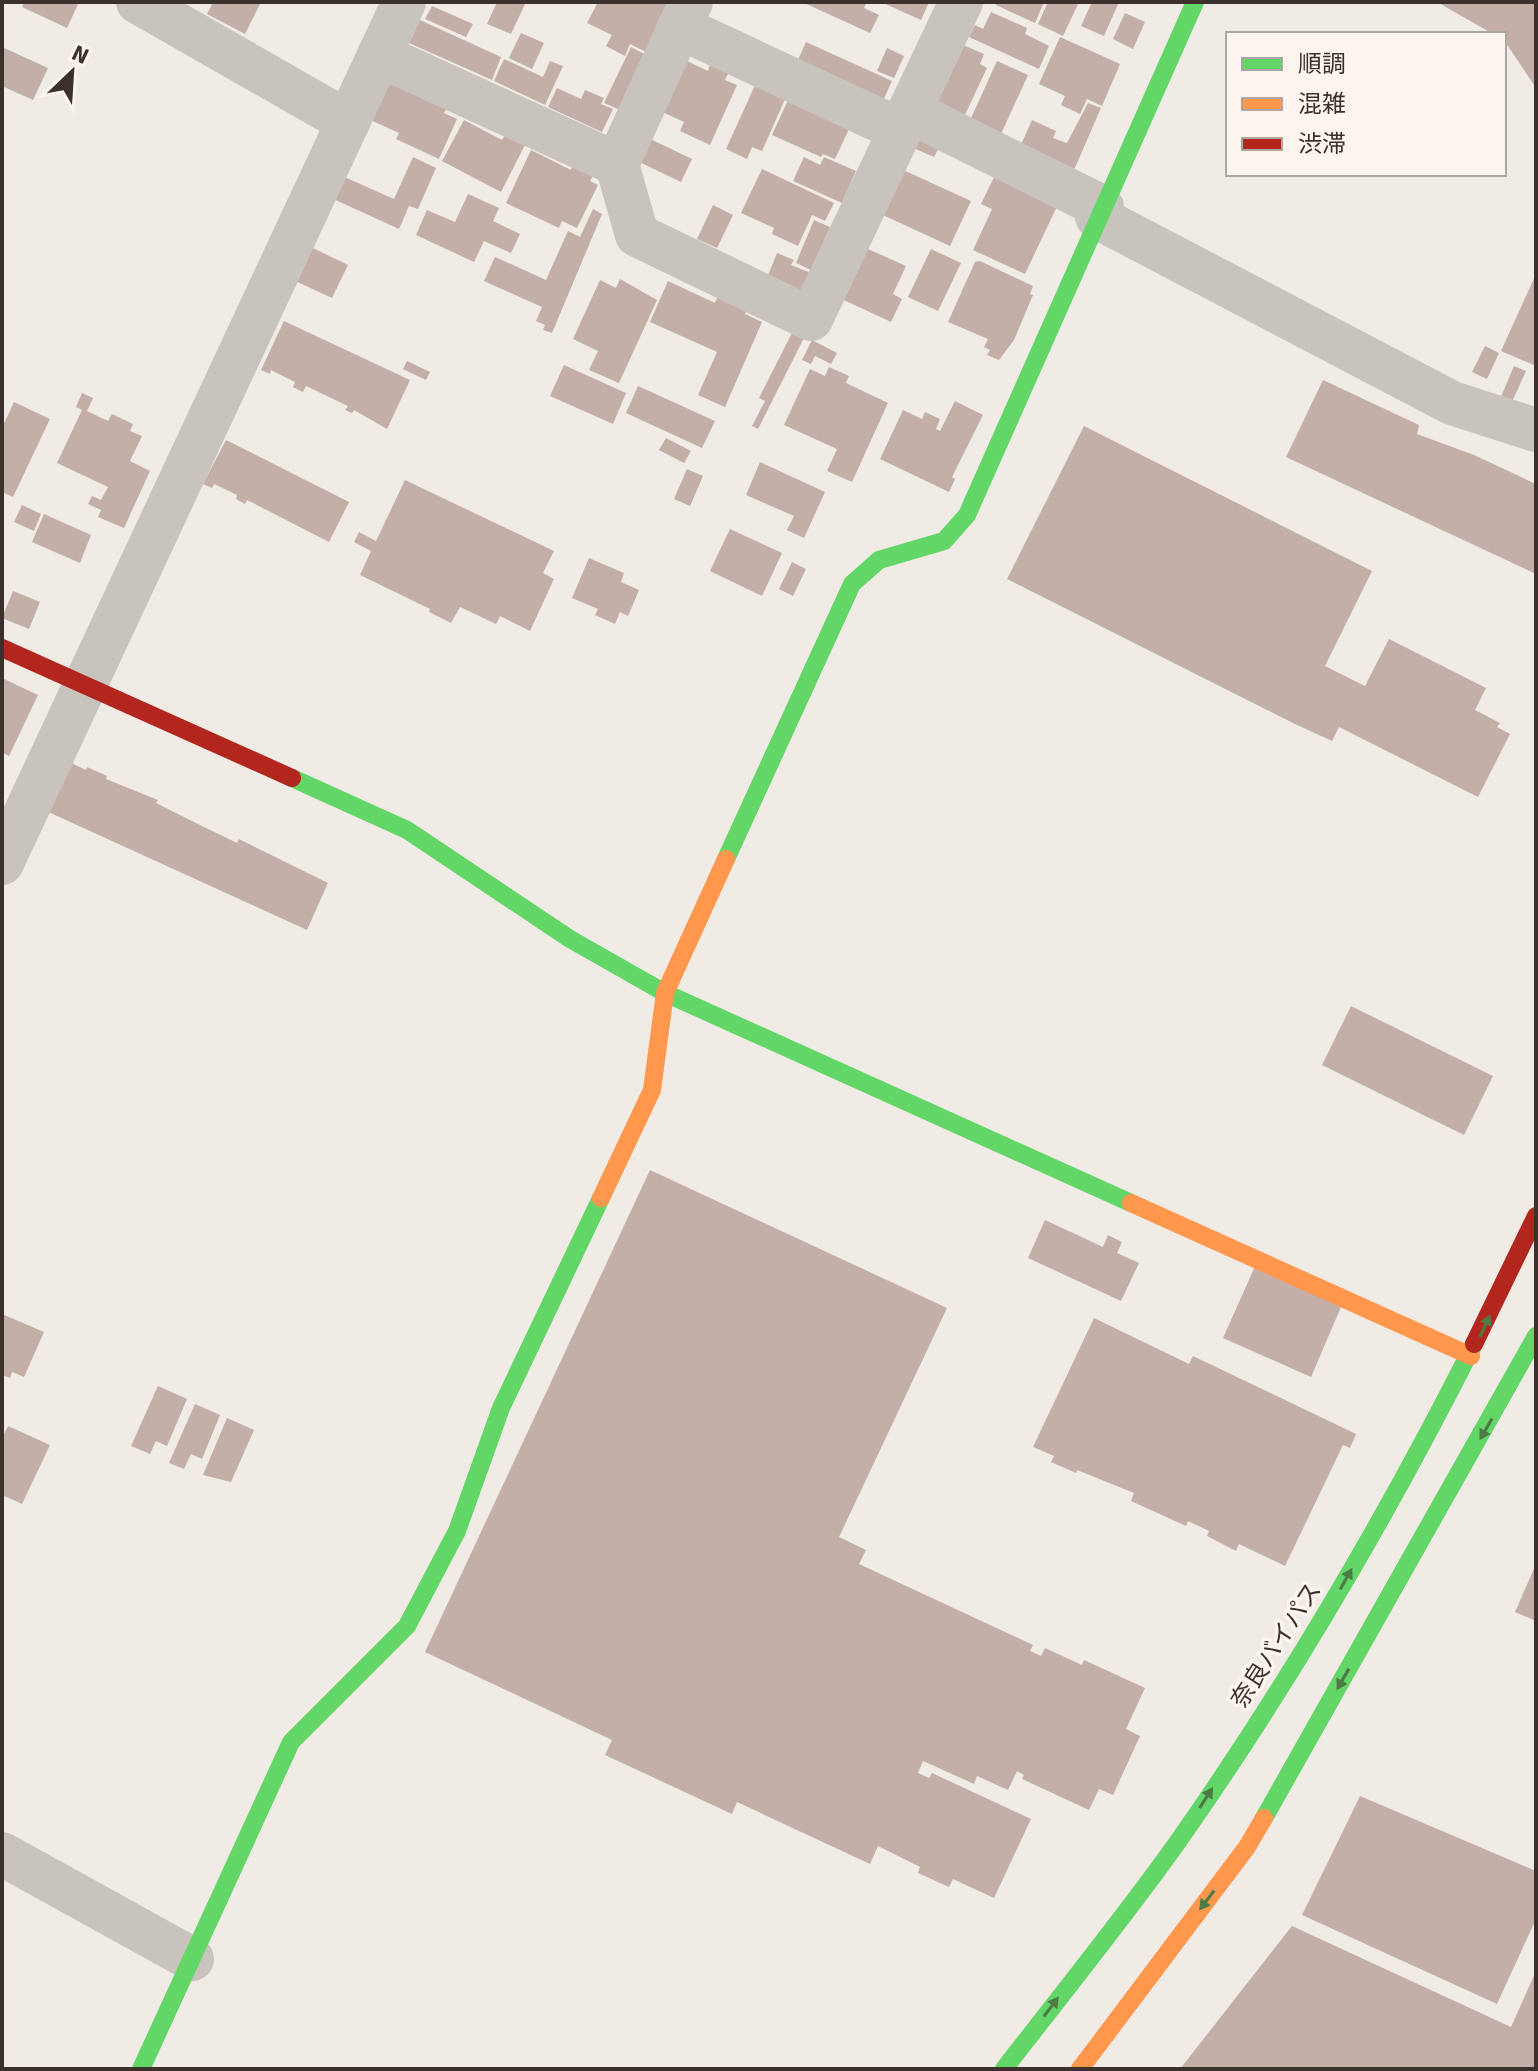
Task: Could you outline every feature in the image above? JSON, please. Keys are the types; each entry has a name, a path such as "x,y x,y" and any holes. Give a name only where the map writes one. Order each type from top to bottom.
{"main road":[{"path":"141,2069 291,1742 407,1626 457,1531 501,1408 652,1090 665,993 852,584 879,560 944,541 967,515 1099,212 1195,2"},
{"path":"2,648 407,830 570,939 665,993 1471,1356"},
{"name":"奈良バイパス","path":"1004,2069 1197,1814 1339,1591 1471,1356 1536,1216"},
{"path":"1080,2069 1247,1847 1536,1336"}],"street":[{"path":"138,2 348,122"},
{"path":"2,863 404,2"},
{"path":"961,2 905,121 811,319 637,235 617,164 685,14 905,121 1099,212 1452,403 1536,430"},
{"path":"379,55 617,164"},
{"path":"2,1854 192,1959"}],"building":[{"path":"24,2 79,2 67,28 22,7"},
{"path":"213,2 261,2 245,34 207,14"},
{"path":"497,2 526,2 511,34 487,24"},
{"path":"598,2 673,2 648,53 630,44 625,56 606,46 612,35 587,23"},
{"path":"802,2 867,2 864,8 879,15 870,33"},
{"path":"881,2 929,2 921,20"},
{"path":"997,2 1044,2 1035,23 996,5"},
{"path":"1048,2 1079,2 1063,36 1038,24"},
{"path":"1092,2 1119,2 1104,36 1081,26"},
{"path":"1437,2 1536,2 1536,88 1506,43 1506,32 1490,32"},
{"path":"432,6 473,24 466,37 425,19"},
{"path":"991,12 1027,28 1025,34 1049,46 1039,69 969,37 975,25 983,29"},
{"path":"1125,13 1145,22 1133,49 1113,39"},
{"path":"420,20 501,57 492,80 409,43"},
{"path":"521,33 544,43 532,69 509,58"},
{"path":"1060,37 1120,64 1102,106 1087,99 1080,114 1061,105 1065,96 1039,84"},
{"path":"806,42 892,81 880,107 794,69"},
{"path":"961,44 984,54 980,64 987,68 962,121 932,108"},
{"path":"2,47 48,68 33,100 2,86"},
{"path":"631,47 646,55 620,110 604,103"},
{"path":"887,48 904,56 894,78 877,71"},
{"path":"504,59 543,77 550,61 563,66 545,105 494,81"},
{"path":"687,61 708,71 710,64 729,72 725,80 737,85 710,145 680,131 684,122 656,109"},
{"path":"997,61 1028,75 1001,134 967,127"},
{"path":"384,79 447,108 444,113 457,119 439,159 396,139 399,133 366,118"},
{"path":"756,83 786,97 762,151 752,147 747,159 726,149"},
{"path":"557,88 581,99 585,90 604,98 601,104 613,109 602,132 548,107"},
{"path":"789,98 850,127 835,159 823,154 821,157 772,135"},
{"path":"1088,103 1101,108 1070,179 1016,156 1032,120 1056,131 1053,138 1067,143"},
{"path":"464,120 502,140 506,133 526,143 501,192 442,161"},
{"path":"908,133 939,147 934,157 911,147 901,169 971,201 950,246 872,210"},
{"path":"646,137 692,159 681,182 635,160"},
{"path":"531,150 571,170 573,164 594,174 590,181 598,185 577,228 562,221 559,228 506,203"},
{"path":"413,157 436,168 418,209 409,206 399,229 329,197 340,175 394,199"},
{"path":"804,157 820,165 824,157 856,171 842,203 793,181"},
{"path":"762,169 834,203 825,221 812,215 798,246 772,234 774,228 741,213"},
{"path":"996,173 1059,202 1025,274 973,250 992,209 981,204"},
{"path":"468,194 499,208 493,221 520,234 511,253 484,241 474,262 416,235 427,210 455,222"},
{"path":"713,205 733,215 717,248 697,239"},
{"path":"593,209 602,214 552,333 543,330 545,325 536,321 542,307 484,281 495,257 546,280 568,231 580,237"},
{"path":"814,220 830,227 811,270 796,263"},
{"path":"857,244 906,266 893,294 902,299 891,322 833,295"},
{"path":"307,245 348,265 332,298 291,279"},
{"path":"931,249 961,263 938,311 908,297"},
{"path":"777,253 794,260 791,265 811,273 802,295 766,280"},
{"path":"980,261 1033,286 1030,294 1033,295 1014,340 999,360 987,355 990,350 984,347 988,339 948,322 975,262"},
{"path":"1536,274 1536,366 1501,351"},
{"path":"620,279 657,300 619,383 589,370 598,351 573,339 600,280 616,288"},
{"path":"668,281 715,303 720,290 749,304 745,314 762,322 725,407 698,395 717,352 650,322"},
{"path":"284,321 410,380 387,429 354,410 352,413 345,410 348,406 306,386 303,392 293,387 295,382 271,370 270,374 261,370"},
{"path":"793,331 805,336 758,429 752,426 765,401 759,398"},
{"path":"812,340 837,353 831,364 815,356 811,364 802,360"},
{"path":"1485,346 1499,353 1487,379 1472,372"},
{"path":"407,361 430,372 426,380 403,369"},
{"path":"564,365 626,393 613,424 550,396"},
{"path":"1514,366 1526,371 1511,404 1500,399"},
{"path":"829,367 849,376 846,383 888,403 852,482 827,471 837,449 784,425 810,369 825,376"},
{"path":"1323,380 1419,425 1417,434 1474,455 1536,484 1536,574 1286,457"},
{"path":"638,386 715,421 702,448 626,413"},
{"path":"82,393 93,398 87,411 108,421 112,414 133,424 130,431 142,436 130,461 150,471 124,528 98,517 101,510 88,504 92,496 101,500 108,487 57,463 82,410 76,407"},
{"path":"955,401 983,415 952,477 955,479 949,492 880,459 903,410 922,419 925,412 940,419 936,429 940,431"},
{"path":"14,402 50,419 13,497 2,492 2,428"},
{"path":"1084,426 1372,571 1325,666 1365,686 1389,639 1486,688 1475,710 1500,723 1497,727 1510,734 1478,797 1339,727 1332,741 1295,724 1007,579"},
{"path":"666,438 691,451 684,463 659,450"},
{"path":"226,440 349,502 329,542 247,500 245,504 236,499 237,495 214,484 212,488 203,484"},
{"path":"760,462 825,492 804,538 787,530 794,516 746,495"},
{"path":"687,469 703,476 690,506 674,499"},
{"path":"405,480 554,551 543,573 554,579 530,631 500,616 496,624 460,607 451,623 429,612 430,609 360,575 371,551 354,542 359,532 376,541"},
{"path":"22,505 41,514 34,531 14,522"},
{"path":"44,514 91,535 80,563 32,542"},
{"path":"730,529 782,553 762,596 710,571"},
{"path":"589,558 624,573 621,582 639,590 628,616 620,612 615,624 595,615 598,609 572,598"},
{"path":"792,562 806,569 793,596 779,589"},
{"path":"13,591 40,602 29,629 2,618"},
{"path":"2,678 38,695 9,756 2,752"},
{"path":"67,761 107,776 106,779 158,800 156,803 206,828 237,843 239,839 328,883 307,930 44,810"},
{"path":"1351,1006 1493,1076 1464,1135 1322,1065"},
{"path":"650,1170 947,1308 839,1537 866,1550 859,1564 1033,1645 1030,1651 1041,1656 1045,1648 1082,1665 1084,1660 1145,1688 1126,1729 1140,1736 1113,1795 1099,1789 1089,1810 1022,1779 1024,1775 1017,1771 1008,1790 977,1776 974,1784 923,1761 918,1773 929,1778 932,1773 1031,1819 994,1898 953,1879 949,1887 918,1873 920,1867 878,1846 870,1864 737,1802 732,1814 605,1755 612,1740 425,1652"},
{"path":"1045,1220 1103,1247 1108,1235 1122,1242 1117,1253 1139,1263 1121,1301 1028,1258"},
{"path":"1257,1262 1344,1300 1311,1377 1223,1338"},
{"path":"2,1314 44,1332 24,1377 12,1372 10,1378 2,1375"},
{"path":"1094,1318 1189,1364 1193,1356 1356,1434 1350,1448 1343,1445 1285,1566 1239,1544 1236,1551 1207,1536 1209,1531 1188,1521 1186,1526 1131,1501 1134,1493 1051,1462 1054,1456 1033,1447"},
{"path":"158,1386 187,1399 167,1446 156,1441 150,1454 131,1446"},
{"path":"195,1404 220,1415 202,1459 191,1454 184,1469 169,1463"},
{"path":"227,1418 254,1430 231,1482 203,1475"},
{"path":"8,1426 50,1445 22,1504 2,1495 2,1438"},
{"path":"1536,1564 1536,1621 1515,1612"},
{"path":"1360,1796 1536,1871 1536,1919 1497,2004 1302,1915"},
{"path":"1292,1926 1511,2027 1536,1971 1536,2069 1180,2069"}],"traffic: fast":[{"path":"726,859 852,584 879,560 944,541 967,515 1195,2"},
{"path":"292,778 407,830 570,939 665,993 1131,1203"},
{"path":"141,2069 291,1742 407,1626 457,1531 501,1408 601,1198"},
{"path":"1264,1818 1536,1336"},
{"path":"1004,2069 1156,1872 1258,1723 1371,1536 1474,1344"}],"traffic: slow":[{"path":"601,1198 652,1090 665,993 726,859"},
{"path":"1131,1203 1471,1356"},
{"path":"1080,2069 1247,1847 1264,1818"}],"traffic: jam":[{"path":"2,648 292,778"},
{"path":"1474,1344 1536,1216"}]}
